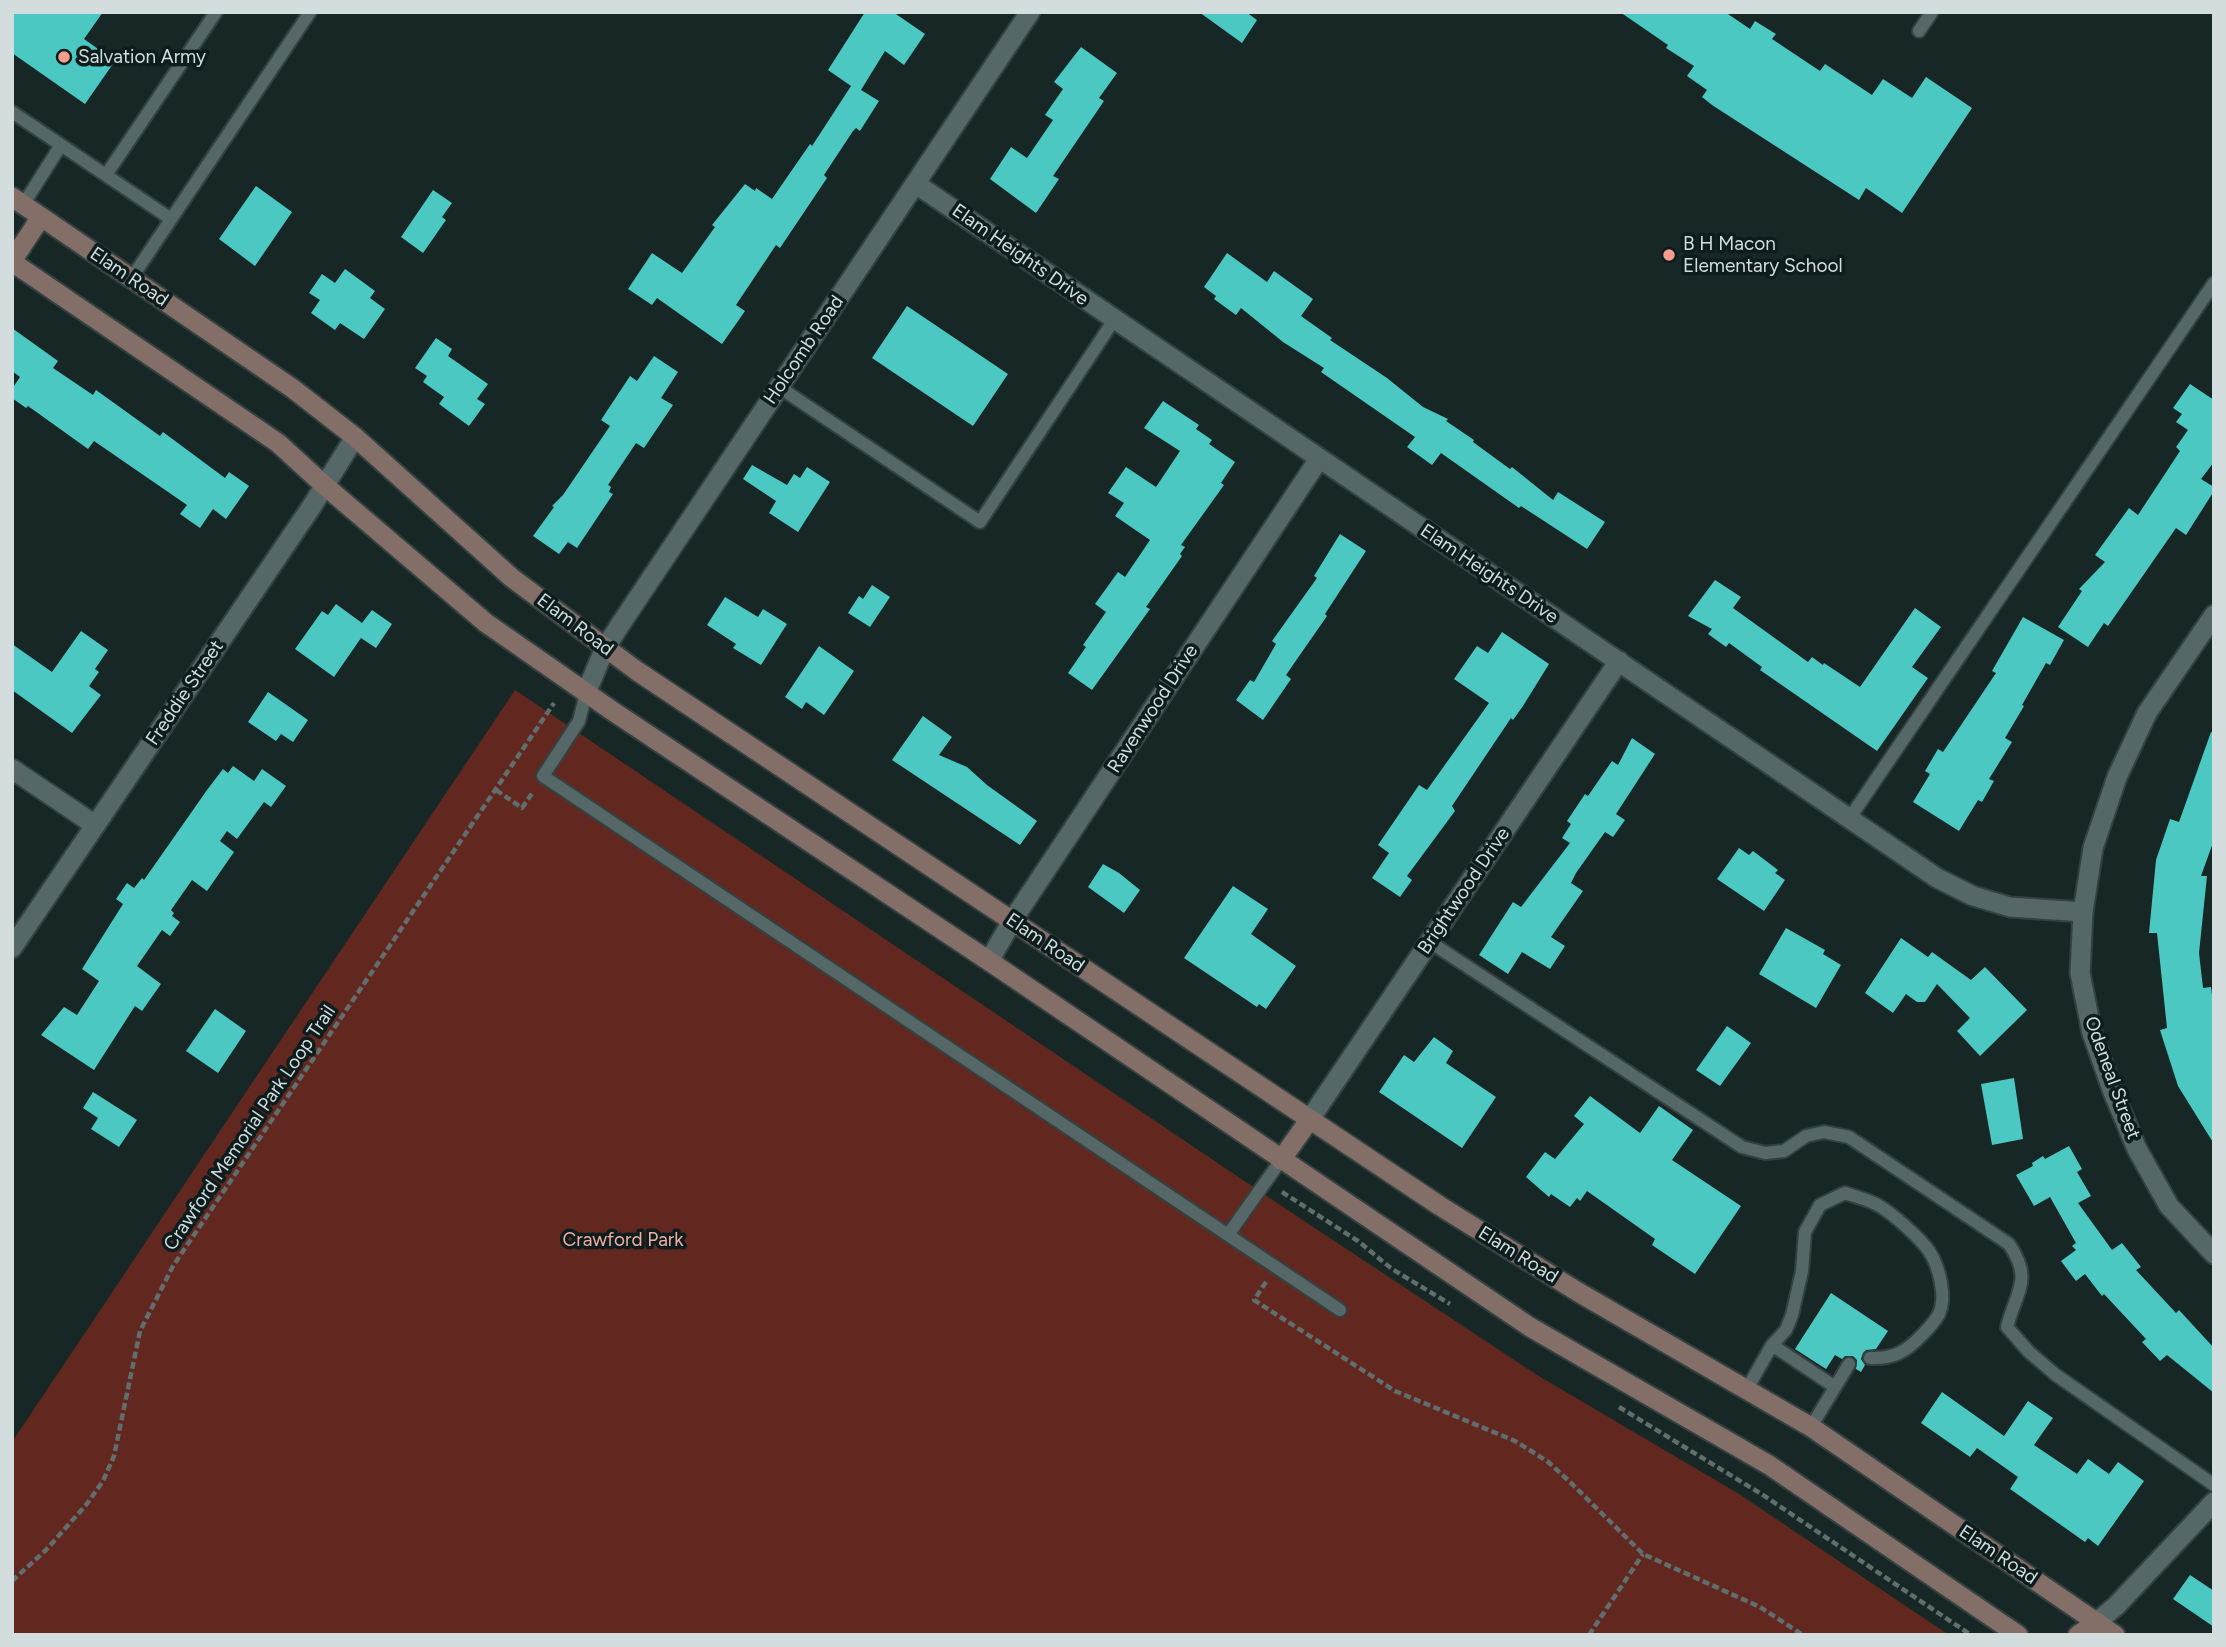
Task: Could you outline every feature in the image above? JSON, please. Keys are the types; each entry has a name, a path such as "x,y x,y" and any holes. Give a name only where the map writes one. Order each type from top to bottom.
{"main road":[{"name":"Elam Road","path":"18,201 292,388 355,437 512,578 605,648 1440,1206 1578,1292 1811,1427 2115,1635"},
{"path":"41,217 12,262 278,443 486,622 586,693 989,961 1530,1327 1769,1465 2018,1635"},
{"path":"1281,1160 1310,1119"},
{"path":"2078,1635 2097,1622"}],"street":[{"name":"Holcomb Road","path":"586,693 605,648 1030,12"},
{"name":"Elam Heights Drive","path":"916,184 1937,878 1973,895 2010,907 2082,912"},
{"name":"Freddie Street","path":"12,948 355,437"},
{"name":"Ravenwood Drive","path":"989,961 1319,459"},
{"name":"Odeneal Street","path":"2214,615 2147,713 2117,777 2093,848 2082,912 2080,973 2092,1034 2137,1149 2169,1206 2214,1254"},
{"name":"Brightwood Drive","path":"1310,1119 1619,662"},
{"path":"12,769 95,825"},
{"path":"2097,1622 2116,1606 2214,1502"}],"lane":[{"path":"106,175 216,12"},
{"path":"131,279 310,12"},
{"path":"1919,31 1932,12"},
{"path":"12,112 171,219"},
{"path":"18,201 61,145"},
{"path":"1849,819 2214,283"},
{"path":"779,387 980,522 1114,320"},
{"path":"586,693 579,721 543,776 1340,1310"},
{"path":"1430,942 1742,1147 1765,1153 1784,1151 1806,1136 1825,1132 1849,1137 2008,1244 2019,1260 2022,1277 2007,1327 2029,1352 2056,1375 2214,1485"},
{"path":"1228,1236 1281,1160"},
{"path":"1747,1389 1792,1315 1802,1271 1805,1232 1820,1206 1845,1193 1880,1206 1899,1222 1929,1250 1939,1274 1940,1312 1929,1328 1913,1344 1889,1359 1870,1359"},
{"path":"1772,1346 1835,1387"},
{"path":"1811,1427 1849,1364"}],"path":[{"name":"Crawford Memorial Park Loop Trail","path":"12,1581 54,1541 103,1481 114,1456 139,1331 173,1266 554,703"},
{"path":"496,790 522,808 543,776"},
{"path":"1283,1192 1358,1241 1392,1269 1453,1305"},
{"path":"1254,1300 1395,1391 1515,1441 1547,1461 1643,1555 1760,1607 1802,1635"},
{"path":"1612,1403 1763,1495 1971,1635"},
{"path":"1590,1635 1643,1555"}],"green space":[{"name":"Crawford Park","path":"515,690 1537,1375 1739,1494 1949,1635 12,1635 12,1442"}],"building":[{"name":"Salvation Army","path":"12,12 103,12 84,39 115,61 85,104 12,53"},
{"path":"865,12 893,12 925,34 904,65 885,51 861,90 879,101 860,131 856,128 853,131 824,175 827,178 780,248 776,245 736,305 745,311 722,344 657,298 652,305 628,289 652,253 682,273 715,227 712,225 745,184 772,199 810,144 812,146 851,86 828,70"},
{"path":"1199,12 1246,12 1257,20 1242,43"},
{"path":"1620,12 1725,12 1750,29 1755,21 1776,34 1772,39 1820,71 1825,64 1872,95 1883,79 1912,98 1926,77 1972,108 1902,213 1866,188 1859,200 1712,105 1702,97 1707,90 1687,76 1694,66"},
{"path":"1081,47 1117,73 1099,98 1104,101 1053,176 1059,179 1036,213 990,179 1011,147 1027,158 1053,120 1045,115 1063,89 1054,82"},
{"path":"256,186 292,212 255,266 219,239"},
{"path":"433,190 452,203 442,217 446,220 423,253 401,237"},
{"path":"1227,253 1267,282 1274,271 1313,299 1301,316 1332,338 1330,340 1387,378 1423,407 1448,419 1446,421 1474,440 1473,442 1510,469 1512,467 1553,500 1558,492 1605,522 1587,549 1521,506 1519,508 1441,453 1432,465 1407,447 1415,437 1321,372 1324,368 1283,342 1241,308 1236,315 1214,299 1216,296 1204,287"},
{"path":"345,269 375,291 370,298 385,309 364,339 340,323 335,330 311,313 320,300 309,293 322,274 335,283"},
{"path":"907,306 1008,374 973,426 872,358"},
{"path":"12,328 58,361 53,368 93,395 96,390 160,436 163,432 225,478 229,472 249,486 226,519 213,509 200,528 180,514 187,505 94,441 88,449 28,406 26,408 12,398 12,389 20,377 12,371"},
{"path":"436,338 452,349 448,356 488,384 477,399 485,404 469,426 439,404 444,397 423,382 427,376 415,368"},
{"path":"654,356 678,372 661,398 673,405 644,448 636,443 608,485 611,487 609,492 613,494 577,548 568,542 559,554 533,536 610,426 601,420 630,376 637,381"},
{"path":"2190,384 2214,400 2214,462 2201,479 2214,487 2214,491 2186,535 2176,528 2108,626 2104,623 2088,647 2058,627 2082,591 2079,589 2105,562 2095,555 2129,508 2138,515 2180,451 2176,447 2188,430 2176,422 2182,414 2173,408"},
{"path":"1163,401 1199,425 1196,429 1212,440 1209,444 1235,462 1221,483 1224,485 1181,545 1185,547 1180,554 1182,556 1146,607 1150,609 1092,690 1068,673 1106,612 1095,604 1118,572 1125,577 1150,540 1115,516 1124,503 1108,493 1126,467 1156,487 1180,451 1144,428"},
{"path":"752,465 787,485 794,474 800,478 807,467 830,482 798,532 769,513 776,501 743,479"},
{"path":"1340,534 1366,551 1325,614 1327,616 1286,675 1291,679 1263,720 1236,700 1250,680 1254,682 1276,644 1272,641 1317,578 1314,576"},
{"path":"1715,580 1741,597 1733,608 1808,662 1812,657 1860,687 1915,608 1941,627 1912,667 1928,678 1877,751 1760,670 1762,667 1729,643 1726,647 1708,634 1712,629 1688,616"},
{"path":"872,585 890,597 870,627 848,613 859,596 863,599"},
{"path":"725,597 758,617 763,609 787,624 761,665 733,648 736,644 707,625"},
{"path":"336,604 362,623 372,610 392,624 376,648 361,638 334,677 295,649 322,611 328,615"},
{"path":"2023,617 2064,640 2050,665 2046,663 2005,738 2012,742 1989,779 1994,781 1982,802 1978,800 1959,831 1913,802 1930,774 1925,771 1938,749 1943,752 1996,673 1992,671"},
{"path":"81,631 108,650 95,669 99,672 89,686 101,695 72,733 12,690 12,644 52,672"},
{"path":"1502,632 1549,664 1523,706 1513,720 1511,718 1452,806 1455,811 1407,876 1412,880 1400,897 1372,878 1389,853 1378,845 1419,785 1427,790 1489,703 1454,679 1477,646 1488,653"},
{"path":"819,646 854,671 824,715 806,702 802,709 785,697"},
{"path":"268,692 308,720 293,742 281,734 276,741 248,722"},
{"path":"923,716 952,737 939,755 967,767 1037,821 1020,845 892,760"},
{"path":"2211,732 2214,733 2214,840 2201,876 2207,876 2199,953 2203,988 2211,987 2214,1010 2214,1144 2178,1086 2160,1030 2167,1028 2157,933 2149,933 2156,860 2170,819 2179,822"},
{"path":"1632,738 1655,754 1616,814 1625,820 1613,837 1605,832 1571,883 1583,891 1551,937 1565,946 1550,969 1522,952 1508,974 1479,955 1513,902 1521,907 1570,843 1562,838 1571,824 1567,821 1612,761 1618,765"},
{"path":"233,766 254,781 262,769 286,786 271,807 264,802 237,839 227,831 220,841 234,852 207,891 192,880 171,910 174,913 172,916 180,922 170,936 162,930 137,966 161,984 142,1011 135,1006 94,1070 41,1035 64,1007 77,1015 99,981 82,969 123,904 116,899 127,883 134,888 142,878 144,880 223,769 228,773"},
{"path":"1739,848 1749,855 1753,851 1778,870 1775,873 1785,880 1764,911 1717,879"},
{"path":"1103,864 1140,890 1124,913 1088,887"},
{"path":"1233,886 1268,909 1251,934 1296,966 1266,1009 1259,1004 1257,1007 1184,958"},
{"path":"1786,928 1825,950 1823,954 1841,965 1816,1008 1759,974"},
{"path":"1901,938 1928,957 1932,952 1971,980 1985,967 2027,1010 1980,1056 1957,1031 1970,1018 1937,984 1925,1002 1917,1002 1906,994 1893,1013 1865,993"},
{"path":"215,1009 246,1031 218,1073 186,1051"},
{"path":"1727,1026 1751,1043 1720,1086 1696,1070"},
{"path":"1434,1037 1453,1051 1446,1063 1496,1097 1462,1148 1379,1092 1404,1055 1414,1062"},
{"path":"2014,1078 2023,1139 1992,1145 1981,1084"},
{"path":"93,1092 137,1120 119,1147 91,1129 98,1118 83,1108"},
{"path":"1590,1096 1640,1133 1659,1106 1693,1130 1672,1160 1741,1206 1695,1274 1652,1245 1655,1239 1587,1191 1580,1201 1577,1198 1570,1207 1551,1194 1549,1197 1526,1177 1545,1152 1555,1159 1584,1124 1574,1116"},
{"path":"2069,1146 2082,1169 2077,1172 2091,1196 2078,1203 2112,1250 2122,1243 2141,1267 2136,1270 2176,1313 2179,1310 2214,1348 2214,1393 2167,1355 2160,1361 2142,1342 2146,1339 2104,1294 2102,1296 2085,1274 2076,1281 2061,1261 2076,1250 2072,1246 2076,1243 2050,1197 2034,1206 2016,1175 2033,1166 2032,1163 2043,1156 2045,1159"},
{"path":"1831,1293 1888,1331 1876,1349 1863,1353 1861,1359 1865,1365 1861,1372 1856,1369 1857,1360 1853,1356 1845,1356 1842,1359 1835,1355 1826,1369 1795,1349"},
{"path":"1942,1392 2004,1436 2028,1401 2053,1418 2034,1445 2077,1474 2088,1459 2109,1474 2118,1462 2144,1481 2098,1546 2088,1538 2085,1542 2010,1489 2018,1477 1977,1448 1970,1457 1921,1423"},
{"path":"2190,1575 2214,1591 2214,1627 2173,1599"}],"place":[{"name":"Salvation Army","path":"64,57"},
{"name":"B H Macon Elementary School","path":"1669,255"}]}
